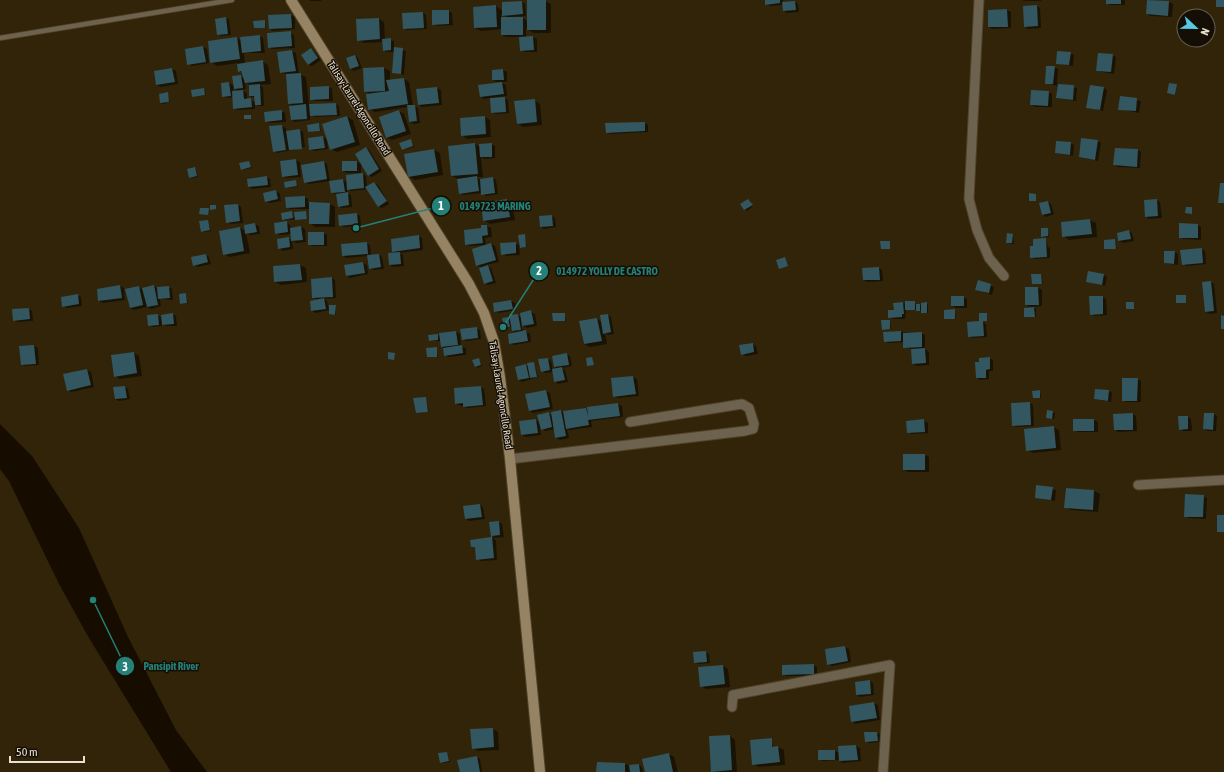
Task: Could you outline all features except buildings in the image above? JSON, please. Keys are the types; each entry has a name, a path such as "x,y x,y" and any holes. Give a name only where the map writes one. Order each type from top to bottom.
{"main road":[{"name":"Talisay-Laurel-Agoncillo Road","path":"291,0 469,284 484,313 495,349 510,459 540,772"}],"street":[{"path":"980,0 969,199 977,230 989,258 1004,276"},
{"path":"510,459 746,431 753,429 754,424 749,408 742,404 630,422"},
{"path":"1138,485 1224,480"},
{"path":"732,707 732,695 890,665 883,772"}],"lane":[{"path":"0,38 232,0"}],"shaded area":[{"path":"0,424 32,456 79,528 128,637 176,730 207,772 171,772 89,638 59,584 9,481 0,469"}],"place":[{"name":"0149723 MARING","path":"356,228"},
{"name":"014972 YOLLY DE CASTRO","path":"503,327"},
{"name":"Pansipit River","path":"93,600"}]}
